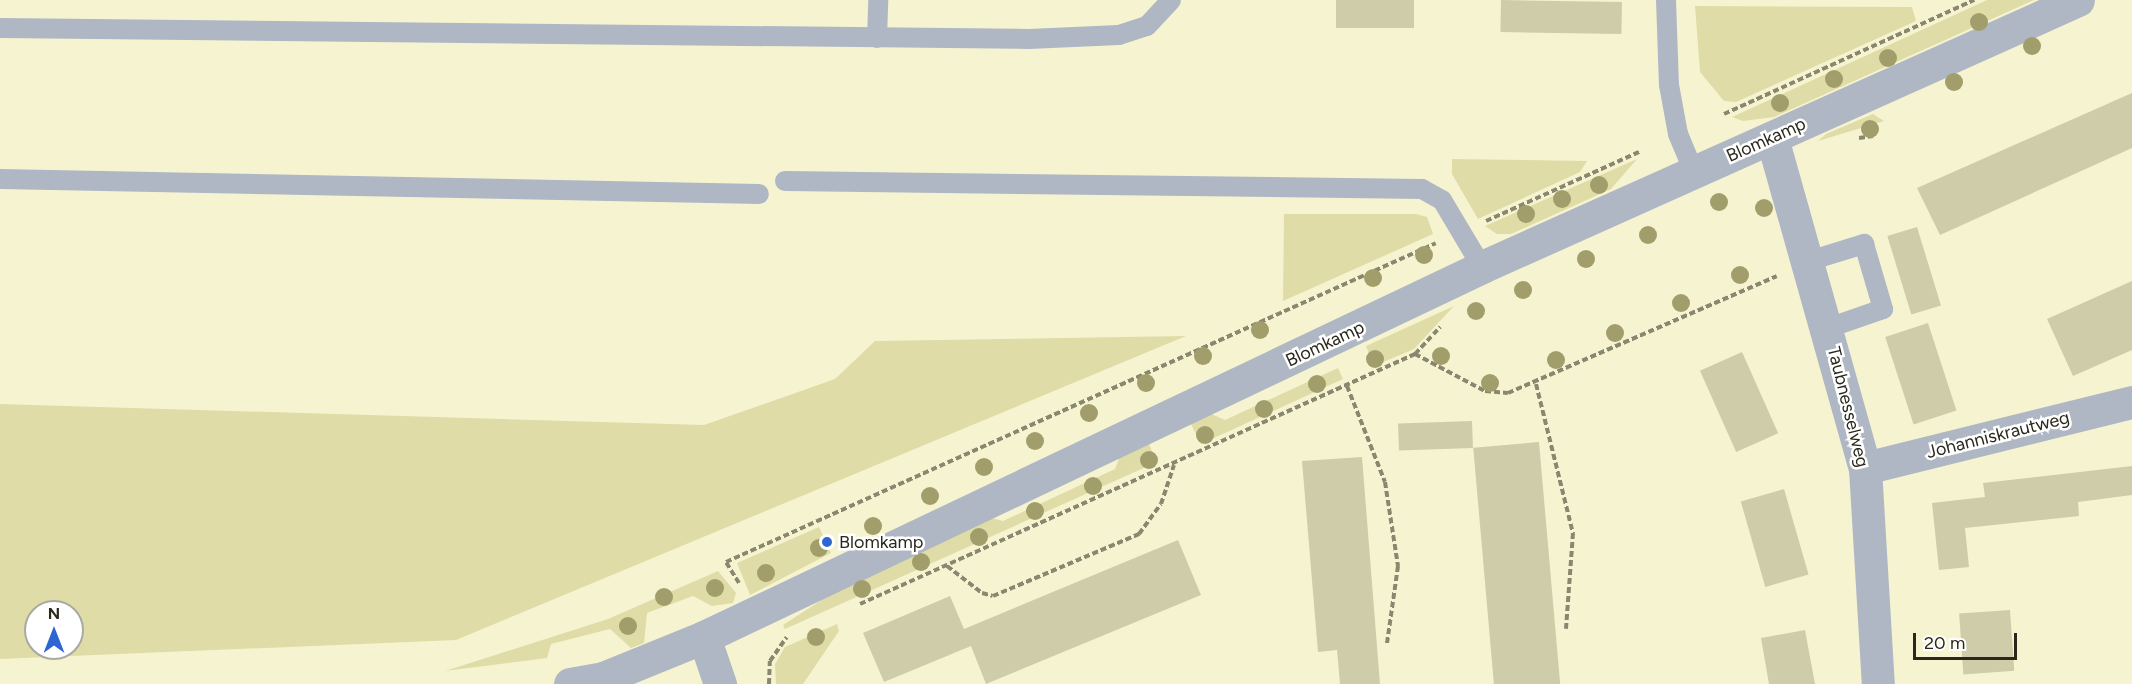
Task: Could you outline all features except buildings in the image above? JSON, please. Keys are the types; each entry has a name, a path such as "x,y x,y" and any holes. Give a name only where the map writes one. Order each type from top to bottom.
{"street":[{"name":"Blomkamp","path":"570,684 603,678 704,637 1482,267 2078,0"},
{"name":"Taubnesselweg","path":"1772,138 1799,266 1828,328 1865,468 1878,684"},
{"name":"Johanniskrautweg","path":"1865,468 2132,402"},
{"path":"704,637 720,684"}],"lane":[{"path":"878,0 878,38"},
{"path":"0,28 878,38 1119,34 1146,26 1171,0"},
{"path":"1666,0 1669,85 1678,134 1694,172"},
{"path":"0,180 759,194"},
{"path":"785,181 1422,189 1442,200 1482,267"},
{"path":"1799,266 1864,244 1883,309 1828,328"}],"path":[{"path":"1724,114 1974,0"},
{"path":"741,588 726,562 1639,152"},
{"path":"854,607 1415,354 1485,391 1508,393 1536,384 1799,266"},
{"path":"1536,384 1573,533 1566,629"},
{"path":"1347,386 1385,482 1398,566 1387,643"},
{"path":"947,566 993,596 1139,534 1161,504 1174,464"},
{"path":"770,684 770,661 792,634"}],"shaded area":[{"path":"1987,0 2034,0 1774,117 1743,121 1732,117"},
{"path":"1695,6 1912,7 1916,21 1736,102 1724,101 1700,72"},
{"path":"1873,114 1884,121 1818,141 1826,134"},
{"path":"1452,159 1587,161 1580,172 1478,219 1452,174"},
{"path":"1637,159 1611,189 1511,234 1497,234 1485,226"},
{"path":"1284,214 1416,214 1427,217 1433,234 1283,301"},
{"path":"1454,306 1414,349 1374,366 1366,346"},
{"path":"1186,336 456,640 84,656 84,600 24,600 24,658 0,659 0,404 704,425 835,379 875,341"},
{"path":"1338,368 1343,379 1201,444 1189,420 1207,412 1225,420"},
{"path":"1147,440 1157,462 785,629 783,625 834,592 988,517 1003,521 1115,469 1122,451"},
{"path":"819,527 831,553 750,595 737,563"},
{"path":"718,571 736,593 733,603 712,606 693,596 647,613 644,643 631,648 610,629 551,644 547,658 445,671 608,619"},
{"path":"837,624 839,631 803,684 776,684 775,664 785,647"}],"place":[{"name":"Blomkamp","path":"827,542"}]}
